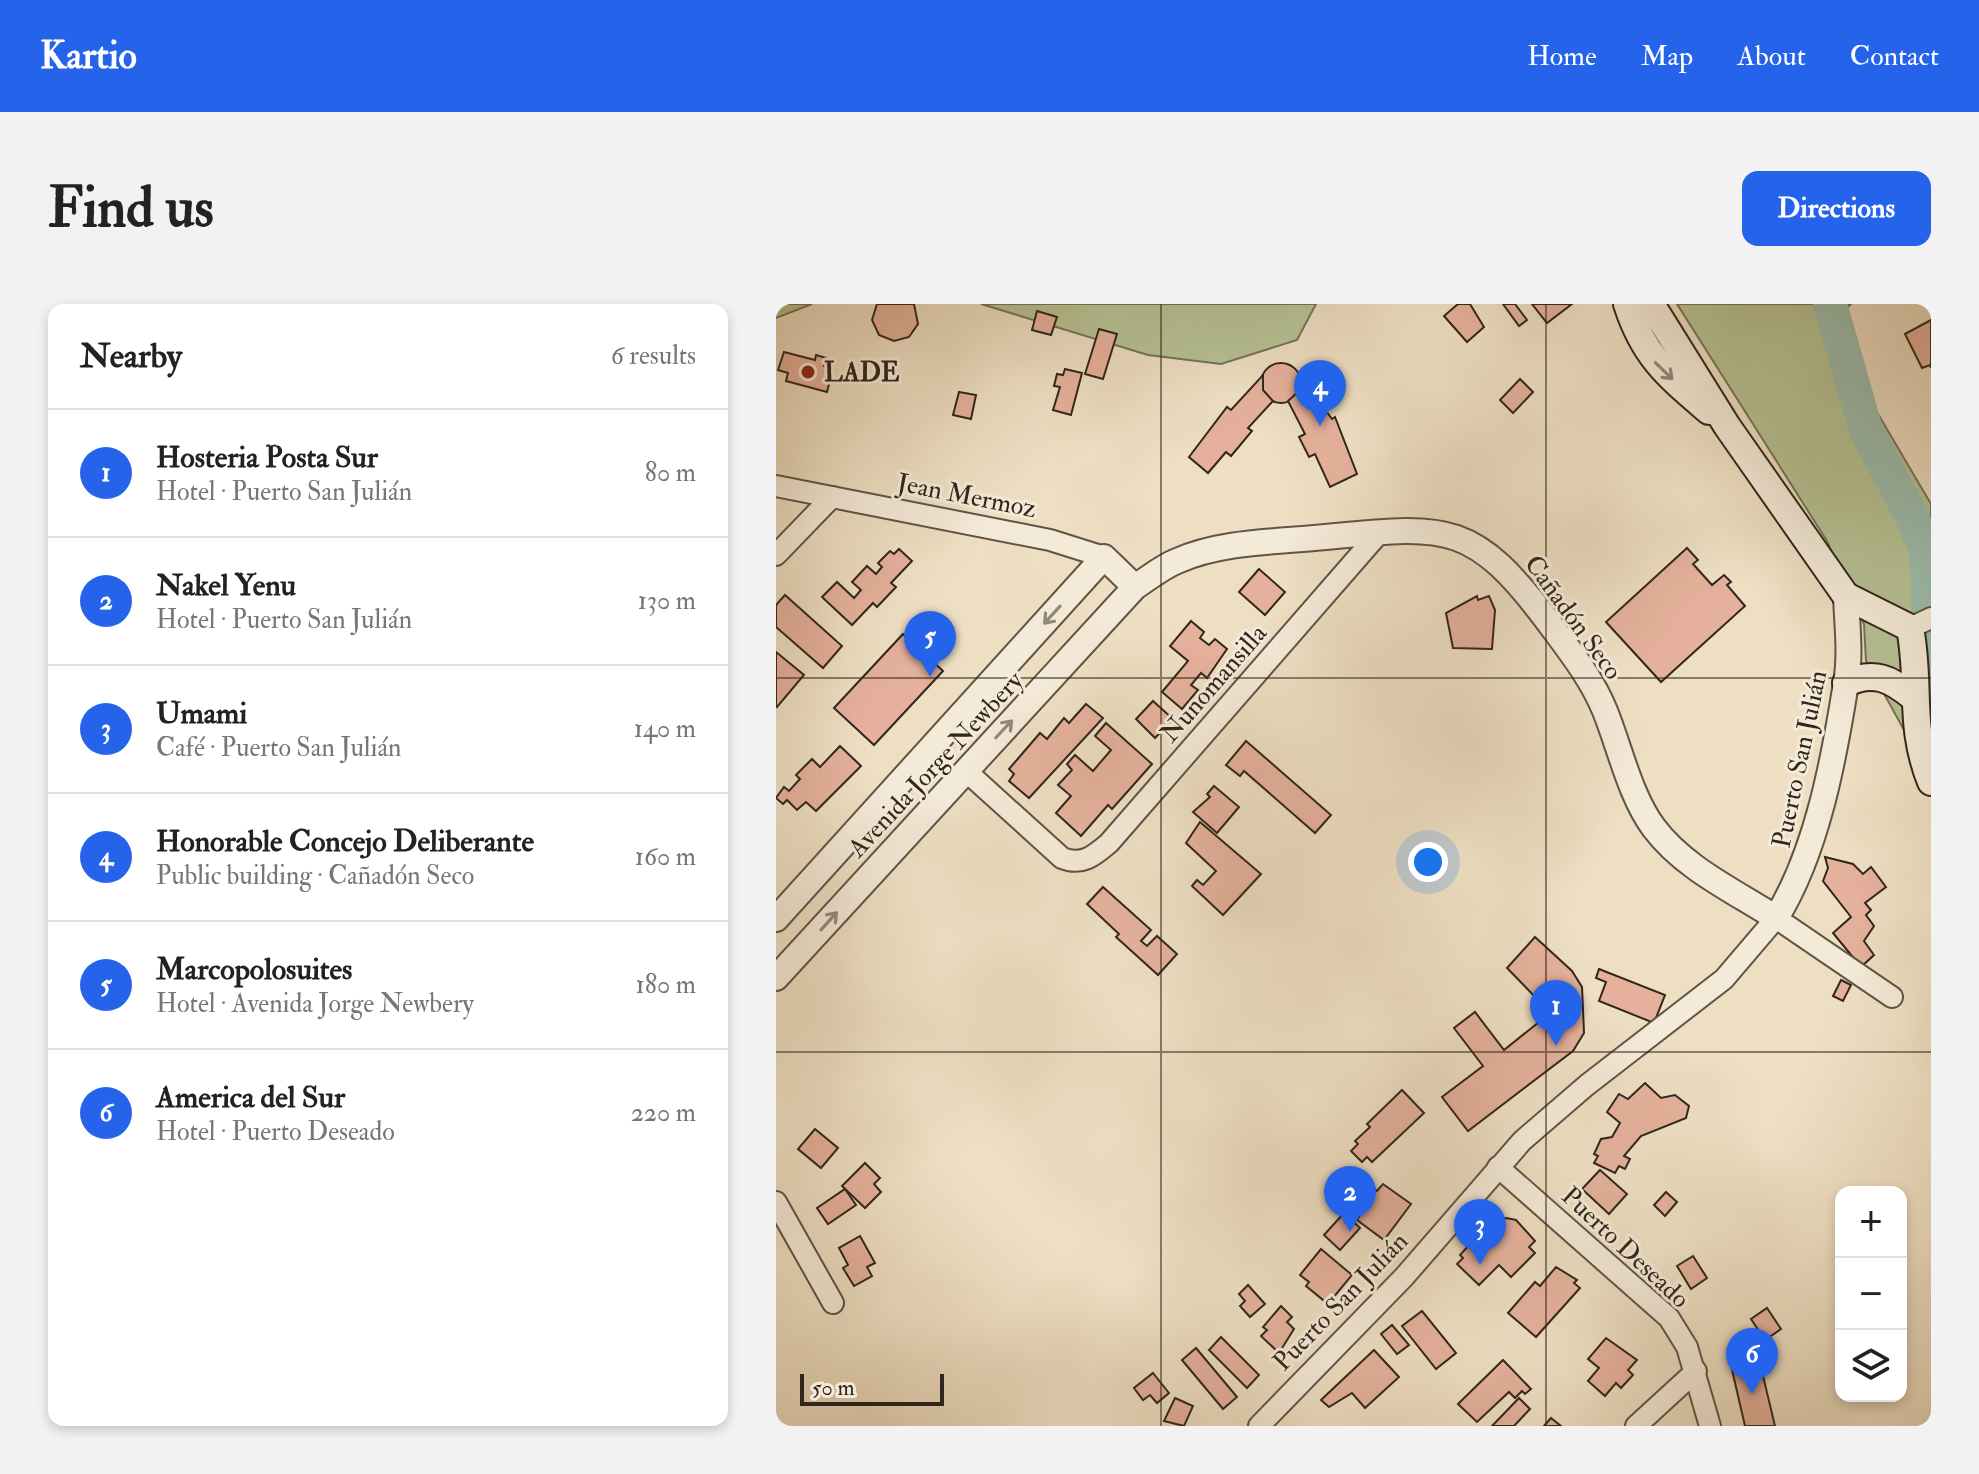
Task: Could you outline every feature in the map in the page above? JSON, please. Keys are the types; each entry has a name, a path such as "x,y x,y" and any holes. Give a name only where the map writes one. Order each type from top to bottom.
{"main road":[{"path":"1627,304 1640,341 1657,366 1727,426"},
{"path":"1651,304 1727,426 1846,596 1921,623 1913,697 1922,760 1931,782"},
{"path":"1846,683 1864,675 1891,679 1913,697"}],"street":[{"name":"Jean Mermoz","path":"776,486 1050,540 1104,557 1135,587"},
{"path":"776,555 832,497"},
{"name":"Cañadón Seco","path":"1135,587 1173,563 1216,549 1427,530 1477,546 1521,585 1589,679 1652,826 1683,859 1776,918"},
{"name":"Nunomansilla","path":"966,771 1052,851 1072,862 1081,862 1109,843 1380,532"},
{"name":"Avenida Jorge Newbery","path":"776,919 1104,557"},
{"name":"Avenida Jorge Newbery","path":"776,978 1135,587"},
{"name":"Puerto San Julián","path":"1259,1426 1404,1277 1498,1167 1563,1104 1724,979 1776,918 1797,883 1812,843 1846,683 1846,596"},
{"path":"870,815 900,843"},
{"path":"1776,918 1892,997"},
{"name":"Puerto Deseado","path":"1498,1167 1669,1318 1684,1340 1696,1371 1710,1426"},
{"path":"776,1202 833,1303"},
{"path":"1636,1426 1696,1371"}],"green space":[{"path":"776,304 812,304 776,318"},
{"path":"981,304 1316,304 1297,340 1221,364 1148,355"},
{"path":"1677,304 1851,304 1828,329 1931,504 1931,779 1866,661 1864,624 1827,541"}],"building":[{"path":"877,304 914,304 918,324 909,337 894,341 879,335 872,320"},
{"path":"1458,304 1470,304 1484,327 1467,342 1444,316"},
{"path":"1503,304 1515,304 1527,320 1519,326"},
{"path":"1532,304 1572,304 1547,323"},
{"path":"1037,311 1057,317 1051,335 1032,330"},
{"path":"1931,320 1931,368 1930,365 1922,368 1905,334"},
{"path":"1099,329 1117,334 1103,379 1085,374"},
{"name":"LADE","path":"784,352 815,360 816,355 826,358 824,366 833,369 827,392 786,381 788,373 778,370"},
{"path":"1281,363 1295,369 1301,383 1295,397 1281,403 1267,397 1261,383 1267,369"},
{"path":"1065,369 1082,373 1071,415 1053,410 1060,387 1054,386 1057,374 1063,375"},
{"path":"1263,375 1263,390 1273,401 1248,428 1252,431 1231,456 1226,452 1208,473 1189,457 1227,407 1231,410"},
{"path":"1300,376 1332,419 1335,417 1357,474 1330,487 1315,454 1309,457 1299,437 1305,434 1288,401 1299,391"},
{"path":"1520,379 1533,392 1513,413 1500,400"},
{"path":"959,392 976,395 971,419 953,415"},
{"path":"1687,548 1698,560 1693,564 1712,585 1724,575 1731,582 1727,585 1745,606 1661,682 1606,622"},
{"path":"899,549 912,561 891,583 896,587 877,607 873,603 852,625 822,597 837,582 854,598 861,590 852,582 867,566 876,574 882,567 878,563 890,551 894,554"},
{"path":"1259,569 1285,592 1265,615 1239,592"},
{"path":"785,595 842,646 823,668 776,627 776,605"},
{"path":"1477,596 1478,600 1489,596 1495,610 1492,649 1453,648 1446,613"},
{"path":"1191,621 1204,632 1200,638 1209,645 1215,639 1227,649 1207,678 1201,673 1191,685 1198,690 1182,709 1162,692 1188,661 1170,646"},
{"path":"903,634 943,671 874,745 834,708"},
{"path":"776,652 804,675 777,707 776,706"},
{"path":"1153,701 1173,719 1155,738 1136,719"},
{"path":"1086,704 1103,718 1029,798 1009,781 1014,774 1009,769 1040,733 1047,739 1064,718 1069,723"},
{"path":"1106,723 1152,764 1112,809 1108,805 1081,836 1056,813 1071,796 1058,785 1072,770 1067,764 1075,755 1093,771 1111,750 1095,736"},
{"path":"1246,741 1331,815 1315,833 1244,771 1240,776 1226,765"},
{"path":"840,746 861,766 816,811 806,802 797,810 787,800 783,804 776,798 784,787 789,791 800,779 796,775 812,759 820,767"},
{"path":"1214,786 1239,807 1217,833 1193,812 1210,797 1207,794"},
{"path":"1200,822 1261,874 1223,915 1192,886 1197,880 1203,885 1216,871 1186,843"},
{"path":"1825,857 1853,864 1863,874 1871,867 1886,887 1865,903 1871,910 1866,915 1874,926 1864,941 1874,955 1861,967 1833,933 1851,917 1823,881 1828,868"},
{"path":"1103,887 1151,930 1141,941 1147,946 1157,936 1177,954 1158,975 1116,937 1119,934 1087,904"},
{"path":"1535,937 1572,971 1582,987 1584,1033 1573,1051 1468,1131 1442,1097 1483,1066 1454,1028 1475,1012 1504,1050 1544,1018 1543,1005 1507,968"},
{"path":"1599,969 1665,995 1654,1023 1599,1001 1606,982 1596,978"},
{"path":"1841,980 1851,985 1843,1001 1833,996"},
{"path":"1645,1083 1661,1098 1675,1095 1689,1106 1686,1118 1641,1136 1624,1156 1630,1159 1625,1169 1619,1166 1615,1173 1594,1163 1598,1156 1594,1154 1601,1139 1612,1137 1620,1123 1607,1112 1619,1094 1628,1099"},
{"path":"1402,1090 1424,1113 1372,1162 1367,1157 1362,1162 1351,1151 1358,1144 1355,1141 1370,1127 1367,1124"},
{"path":"815,1129 838,1148 821,1168 798,1149"},
{"path":"865,1163 880,1178 874,1184 881,1192 865,1208 842,1186"},
{"path":"1600,1170 1627,1194 1609,1214 1582,1189"},
{"path":"1357,1176 1377,1191 1383,1184 1411,1204 1384,1240 1357,1220 1361,1213 1340,1198"},
{"path":"845,1189 856,1205 828,1224 817,1208"},
{"path":"1666,1192 1677,1202 1665,1216 1654,1205"},
{"path":"1344,1213 1360,1228 1340,1250 1324,1235"},
{"path":"1506,1218 1516,1220 1535,1241 1529,1247 1535,1253 1511,1277 1499,1265 1479,1285 1457,1264 1463,1258 1460,1255 1469,1245 1473,1248 1495,1222"},
{"path":"860,1236 875,1263 867,1267 872,1276 854,1286 843,1268 848,1265 839,1248"},
{"path":"1321,1249 1352,1275 1328,1304 1306,1286 1309,1282 1300,1275"},
{"path":"1693,1256 1707,1278 1691,1289 1677,1266"},
{"path":"1556,1267 1577,1280 1574,1283 1580,1288 1536,1337 1508,1313 1535,1282 1540,1286"},
{"path":"1248,1285 1265,1304 1250,1317 1240,1306 1245,1301 1239,1294"},
{"path":"1281,1306 1292,1317 1287,1322 1294,1329 1279,1353 1261,1336 1267,1330 1263,1327"},
{"path":"1767,1308 1781,1329 1765,1340 1751,1319"},
{"path":"1422,1311 1456,1353 1436,1369 1402,1326"},
{"path":"1392,1325 1409,1345 1397,1354 1381,1334"},
{"path":"1221,1337 1259,1375 1247,1388 1209,1350"},
{"path":"1606,1338 1637,1360 1628,1370 1633,1375 1621,1388 1616,1383 1605,1396 1588,1381 1599,1368 1588,1359"},
{"path":"1196,1348 1237,1397 1223,1409 1182,1360"},
{"path":"1374,1350 1399,1377 1365,1408 1352,1393 1329,1407 1321,1400"},
{"path":"1758,1355 1775,1426 1745,1426 1730,1361"},
{"path":"1503,1360 1531,1389 1525,1394 1522,1391 1515,1398 1509,1392 1477,1422 1458,1404"},
{"path":"1153,1373 1169,1393 1157,1403 1150,1395 1143,1400 1134,1388"},
{"path":"1175,1398 1193,1406 1184,1426 1164,1421"},
{"path":"1519,1398 1530,1409 1514,1426 1492,1426"},
{"path":"1551,1418 1561,1426 1544,1426"}],"waterway":[{"path":"1830,304 1866,430 1913,519 1925,549 1928,574 1927,705 1931,724"}],"place":[{"name":"LADE","path":"808,372"},
{"name":"Honorable Concejo Deliberante","path":"1320,426"},
{"name":"Marcopolosuites","path":"930,677"},
{"name":"Hosteria Posta Sur","path":"1556,1046"},
{"name":"Nakel Yenu","path":"1350,1232"},
{"name":"Umami","path":"1480,1265"},
{"name":"America del Sur","path":"1752,1394"}]}
